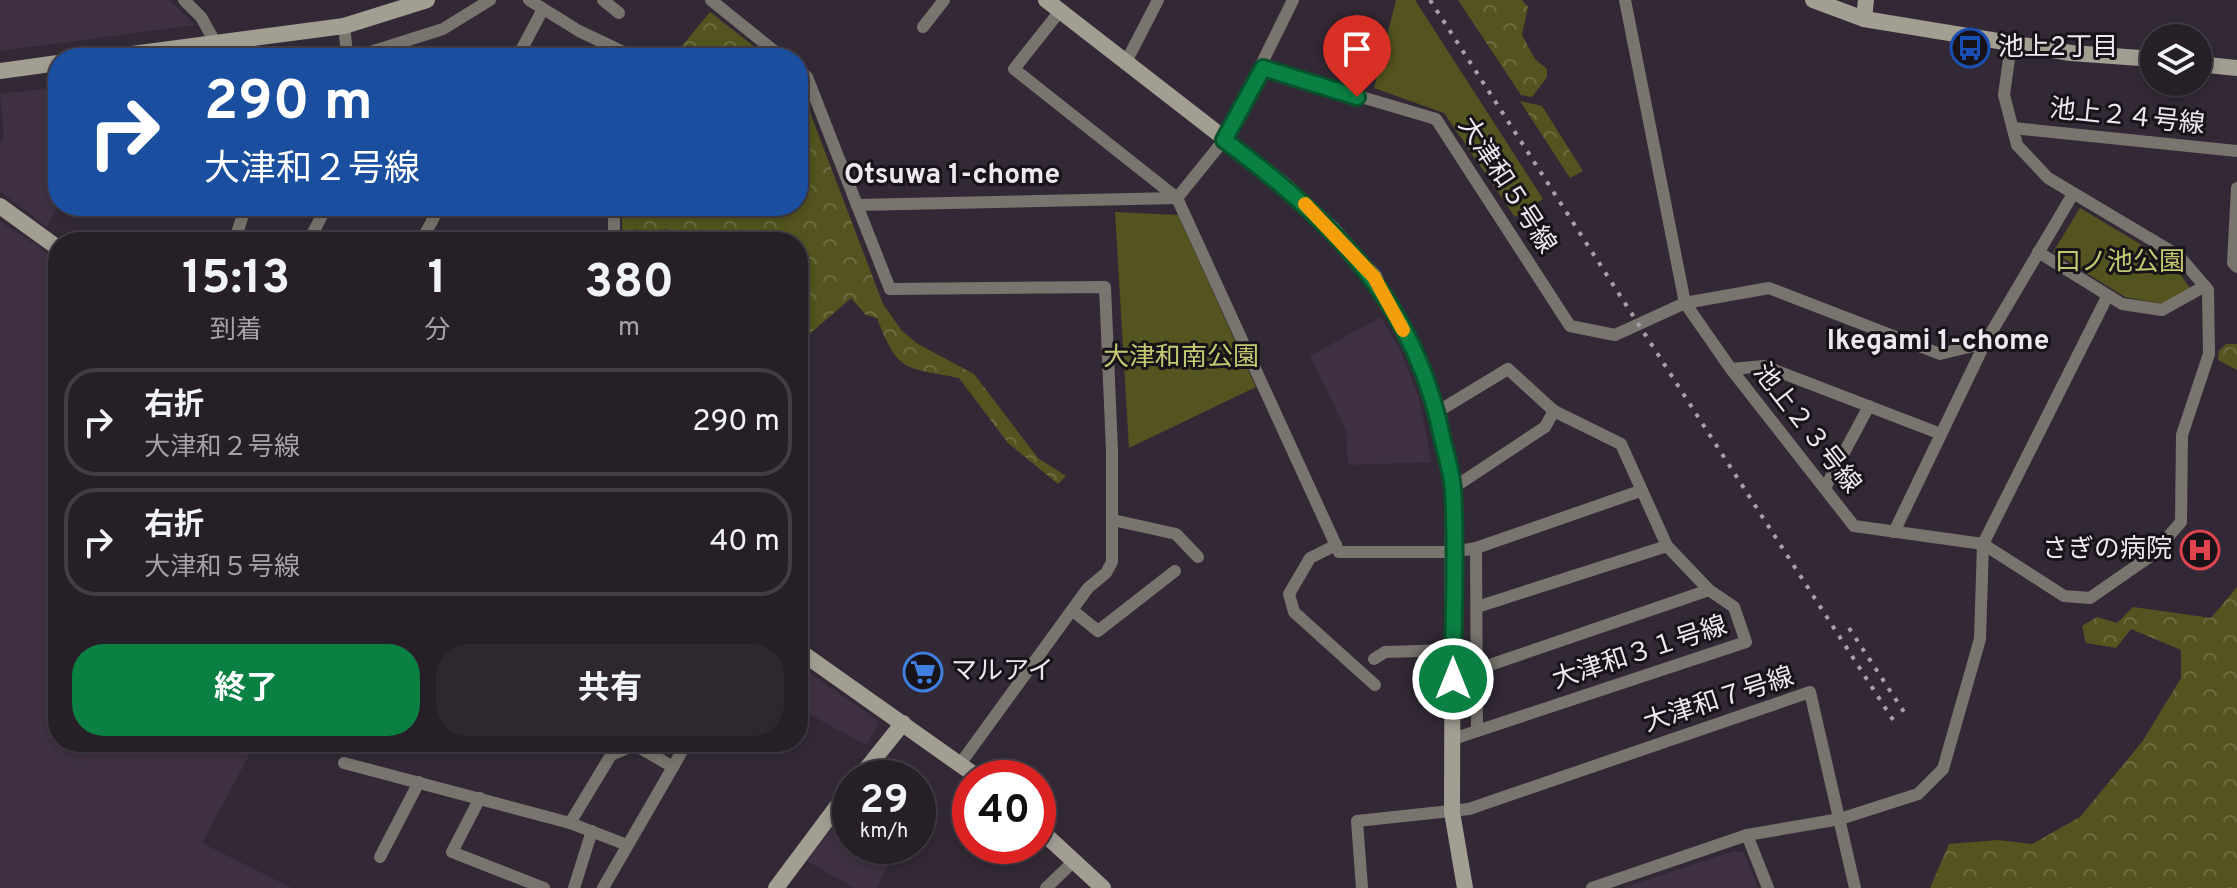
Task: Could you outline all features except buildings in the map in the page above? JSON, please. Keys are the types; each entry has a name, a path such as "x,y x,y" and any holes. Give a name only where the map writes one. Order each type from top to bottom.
{"street":[{"path":"184,0 201,17 218,48"},
{"path":"235,48 344,26 427,0"},
{"path":"398,48 443,29 490,0"},
{"path":"529,0 579,31 615,48"},
{"path":"603,0 619,13"},
{"path":"711,0 771,48"},
{"path":"923,27 944,0"},
{"path":"1125,64 1158,0"},
{"path":"857,205 1177,198 1224,140 1263,68 1293,0"},
{"name":"池上２３号線","path":"1625,0 1685,303 1731,369 1854,526 1983,544 2064,596 2090,598 2152,555 2181,522 2182,435 2209,354 2208,290 2205,286"},
{"path":"1813,0 1864,19 2011,44 2140,58"},
{"path":"1864,19 1866,0"},
{"path":"1465,888 1452,812 1453,739 1453,552 1453,488 1437,412 1420,364 1374,277 1333,230 1293,193 1053,5 1014,69 1177,198 1339,552 1453,552 1476,548 1640,491"},
{"path":"522,48 543,9"},
{"path":"344,26 346,48"},
{"path":"2011,44 2004,95 2017,145 2048,178 2179,256 2205,286 2162,310 2122,304 2038,252"},
{"path":"0,71 48,64"},
{"path":"2212,65 2237,68"},
{"name":"大津和５号線","path":"1263,68 1436,119 1570,326 1615,335 1685,303 1769,288 1940,354 1985,343"},
{"path":"808,80 890,289 1105,287 1112,562 1106,573 1095,581 1072,610 963,760"},
{"name":"池上２４号線","path":"2013,128 2237,151"},
{"path":"2237,188 2233,263 2237,267"},
{"path":"1894,532 1985,343 2073,194"},
{"path":"0,206 48,241"},
{"path":"1592,888 1747,835 1840,819 1918,794 1943,769 1980,639 1983,544 2107,297"},
{"path":"1731,369 1764,366 1941,434"},
{"name":"大津和３１号線","path":"1437,412 1508,369 1554,411 1621,444 1667,546 1709,590 1734,607 1746,642 1453,739"},
{"path":"1825,488 1869,406"},
{"path":"1453,488 1545,427 1554,411"},
{"path":"1113,520 1176,534 1198,557"},
{"path":"1336,545 1310,558 1289,594 1294,612 1375,685"},
{"path":"1477,607 1667,546"},
{"path":"1476,548 1477,731"},
{"path":"1072,610 1098,631 1175,571"},
{"path":"1478,669 1709,590"},
{"path":"1746,642 1759,638"},
{"path":"1374,659 1385,652 1453,650"},
{"path":"808,657 954,760"},
{"name":"大津和７号線","path":"1452,812 1810,692 1855,888"},
{"path":"873,760 903,723"},
{"path":"570,823 611,755 618,752"},
{"path":"649,752 673,767"},
{"path":"603,888 681,752"},
{"path":"344,763 570,823 627,845"},
{"path":"380,857 419,782"},
{"path":"480,798 452,852 544,888"},
{"path":"1362,888 1357,821 1452,812"},
{"path":"776,888 832,813"},
{"path":"574,888 592,831"},
{"path":"1747,835 1768,888"},
{"path":"1056,845 1103,888"},
{"path":"1046,888 1073,862"}],"shaded area":[{"path":"0,0 169,0 195,25 0,51"},
{"path":"48,88 48,216 53,216 47,227 0,191 0,144 4,137 0,94"},
{"path":"0,221 48,253 48,752 251,752 202,843 292,888 0,888"},
{"path":"1381,317 1402,354 1418,395 1432,462 1348,465 1346,430 1310,356"},
{"path":"808,672 880,722 866,745 808,713"},
{"path":"832,830 832,864 888,864 877,888 855,888 807,861"},
{"path":"1734,851 1744,853 1758,888 1623,888"}],"green space":[{"path":"1396,0 1415,0 1543,199 1515,217 1444,113 1374,88"},
{"path":"1458,0 1522,0 1528,7 1522,35 1535,59 1547,69 1547,77 1532,97 1521,95"},
{"path":"710,12 756,48 680,48"},
{"path":"1520,101 1542,106 1583,171 1570,178"},
{"path":"808,107 883,304 902,331 918,344 974,374 1038,458 1066,476 1058,484 1008,443 959,378 914,369 905,364 891,349 877,318 866,315 851,298 808,335 808,232 670,232 665,229 641,232 636,229 634,232 622,232 622,216 808,216"},
{"name":"口ノ池公園","path":"2080,208 2172,263 2190,288 2162,304 2125,297 2053,252"},
{"name":"大津和南公園","path":"1115,212 1178,215 1256,387 1129,448"},
{"path":"2226,344 2237,344 2237,370 2218,360 2219,351"},
{"path":"2237,587 2237,888 1930,888 1949,844 1998,840 2032,844 2080,817 2142,742 2181,678 2181,650 2131,629 2116,648 2086,643 2082,626 2097,617 2117,623 2133,607 2211,618"}],"railway":[{"path":"1430,0 1895,723"},
{"path":"1849,628 1906,715"}],"slow traffic":[{"path":"1305,204 1333,230 1374,277 1403,330"}],"place":[{"name":"池上2丁目","path":"1970,48"},
{"name":"さぎの病院","path":"2200,550"},
{"name":"マルアイ","path":"923,672"}],"district":[{"name":"Otsuwa 1-chome","path":"952,176"},
{"name":"Ikegami 1-chome","path":"1938,342"}],"route":[{"path":"1357,97 1263,68 1224,140 1283,184 1333,230 1374,277 1420,364 1437,412 1453,488 1453,679"}]}
